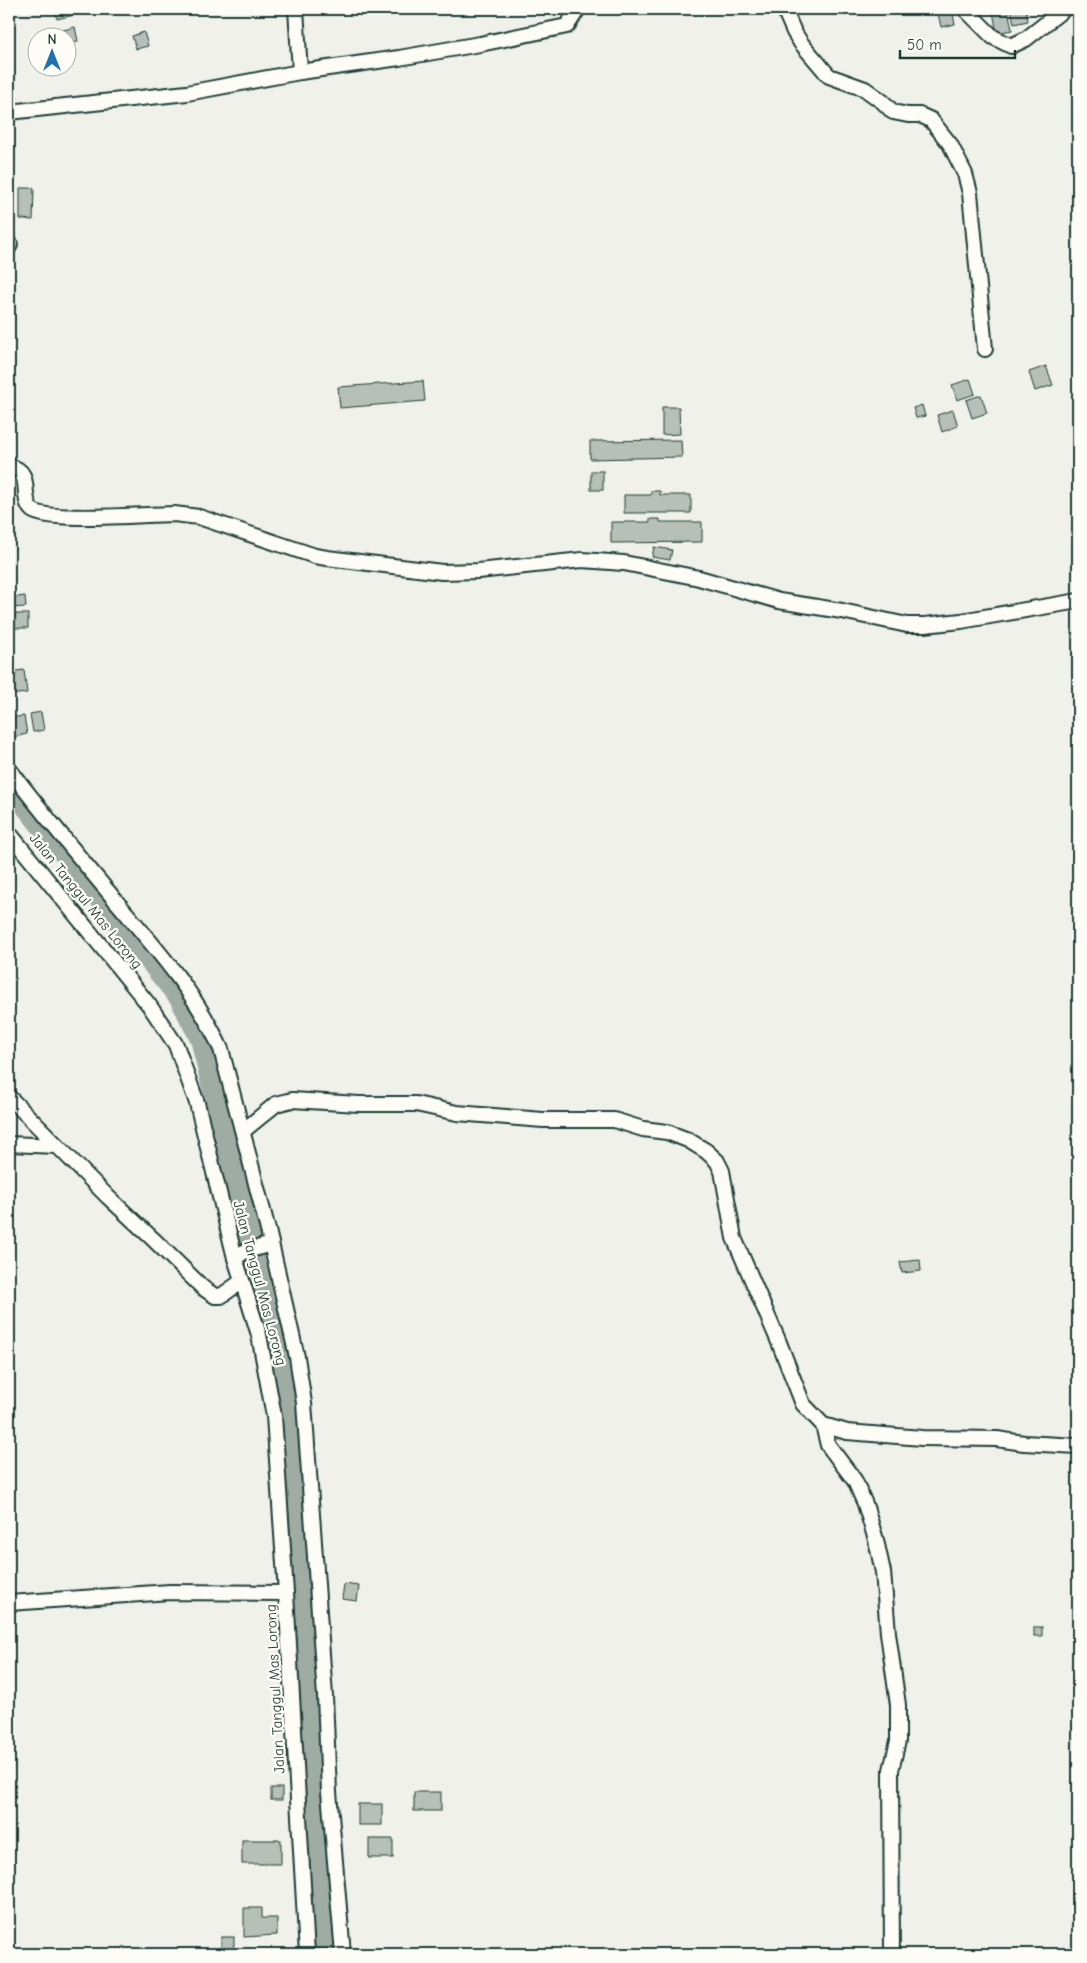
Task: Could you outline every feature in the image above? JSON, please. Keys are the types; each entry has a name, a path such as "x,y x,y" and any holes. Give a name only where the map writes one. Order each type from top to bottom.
{"street":[{"path":"296,9 300,72"},
{"path":"9,112 187,93 300,72 399,58 567,26 578,9"},
{"path":"784,9 801,43 829,76 865,90 883,102 893,112 920,115 932,120 950,144 965,174 970,192 985,349"},
{"path":"965,9 993,37 1011,46 1026,39 1064,9"},
{"path":"9,466 18,469 22,473 29,505 32,509 46,515 69,517 188,515 219,523 315,556 416,570 442,572 478,571 582,560 624,563 699,578 779,601 842,611 907,625 961,621 1078,601"},
{"path":"9,769 49,821 189,991 209,1023 221,1049 243,1131 297,1357 304,1403 325,1696 329,1792 343,1954"},
{"name":"Jalan Tanggul Mas Lorong","path":"9,833 144,998 176,1045 197,1103 239,1255 242,1282 260,1335 271,1394 286,1593 307,1954"},
{"path":"9,1097 108,1197 211,1294 222,1296 242,1282"},
{"path":"243,1131 276,1104 292,1100 359,1104 416,1104 458,1113 543,1120 614,1120 667,1132 688,1140 706,1151 717,1161 722,1171 734,1238 778,1340 802,1404 823,1425 847,1432 922,1438 997,1439 1024,1443 1078,1446"},
{"path":"9,1144 57,1146"},
{"path":"239,1255 269,1244"},
{"path":"823,1425 828,1445 854,1481 865,1504 883,1572 888,1633 898,1705 898,1741 892,1770 892,1954"},
{"path":"9,1602 170,1592 286,1593"}],"building":[{"path":"54,9 72,9 74,15 57,19"},
{"path":"937,9 952,9 955,24 941,27"},
{"path":"1008,9 1012,30 997,33 993,12"},
{"path":"1011,9 1026,9 1028,21 1014,24"},
{"path":"144,32 148,46 136,49 132,36"},
{"path":"20,188 34,188 33,220 20,219"},
{"path":"1046,366 1053,385 1035,391 1029,372"},
{"path":"970,379 975,394 957,400 952,385"},
{"path":"423,381 425,401 340,408 338,387"},
{"path":"981,395 987,413 972,418 966,400"},
{"path":"922,405 925,416 916,418 913,408"},
{"path":"662,407 679,407 680,434 662,435"},
{"path":"953,410 958,426 942,432 937,415"},
{"path":"681,440 682,457 590,459 590,441"},
{"path":"591,471 603,471 603,490 591,490"},
{"path":"651,491 660,491 660,495 691,495 691,513 624,513 624,495 651,495"},
{"path":"650,519 660,519 660,522 702,522 702,542 611,543 611,522 650,522"},
{"path":"654,547 672,550 670,560 652,557"},
{"path":"25,596 26,607 9,608 9,598"},
{"path":"15,614 28,614 28,628 15,628"},
{"path":"9,645 11,645 11,659 9,659"},
{"path":"24,670 27,693 9,695 9,672"},
{"path":"41,712 44,730 33,732 30,714"},
{"path":"24,716 27,734 9,738 9,718"},
{"path":"920,1260 921,1271 902,1273 900,1262"},
{"path":"344,1584 359,1586 357,1601 342,1599"},
{"path":"1034,1627 1042,1627 1042,1636 1034,1636"},
{"path":"271,1788 282,1788 282,1800 271,1800"},
{"path":"414,1792 441,1792 441,1811 414,1811"},
{"path":"358,1804 382,1804 382,1825 358,1825"},
{"path":"369,1839 393,1839 393,1858 369,1858"},
{"path":"242,1840 281,1840 281,1864 242,1864"},
{"path":"244,1908 262,1908 262,1918 277,1918 277,1935 244,1937"},
{"path":"221,1937 234,1937 234,1954 221,1954"}],"waterway":[{"path":"9,780 183,997 204,1038 286,1368 294,1455 313,1784 326,1954"}]}
